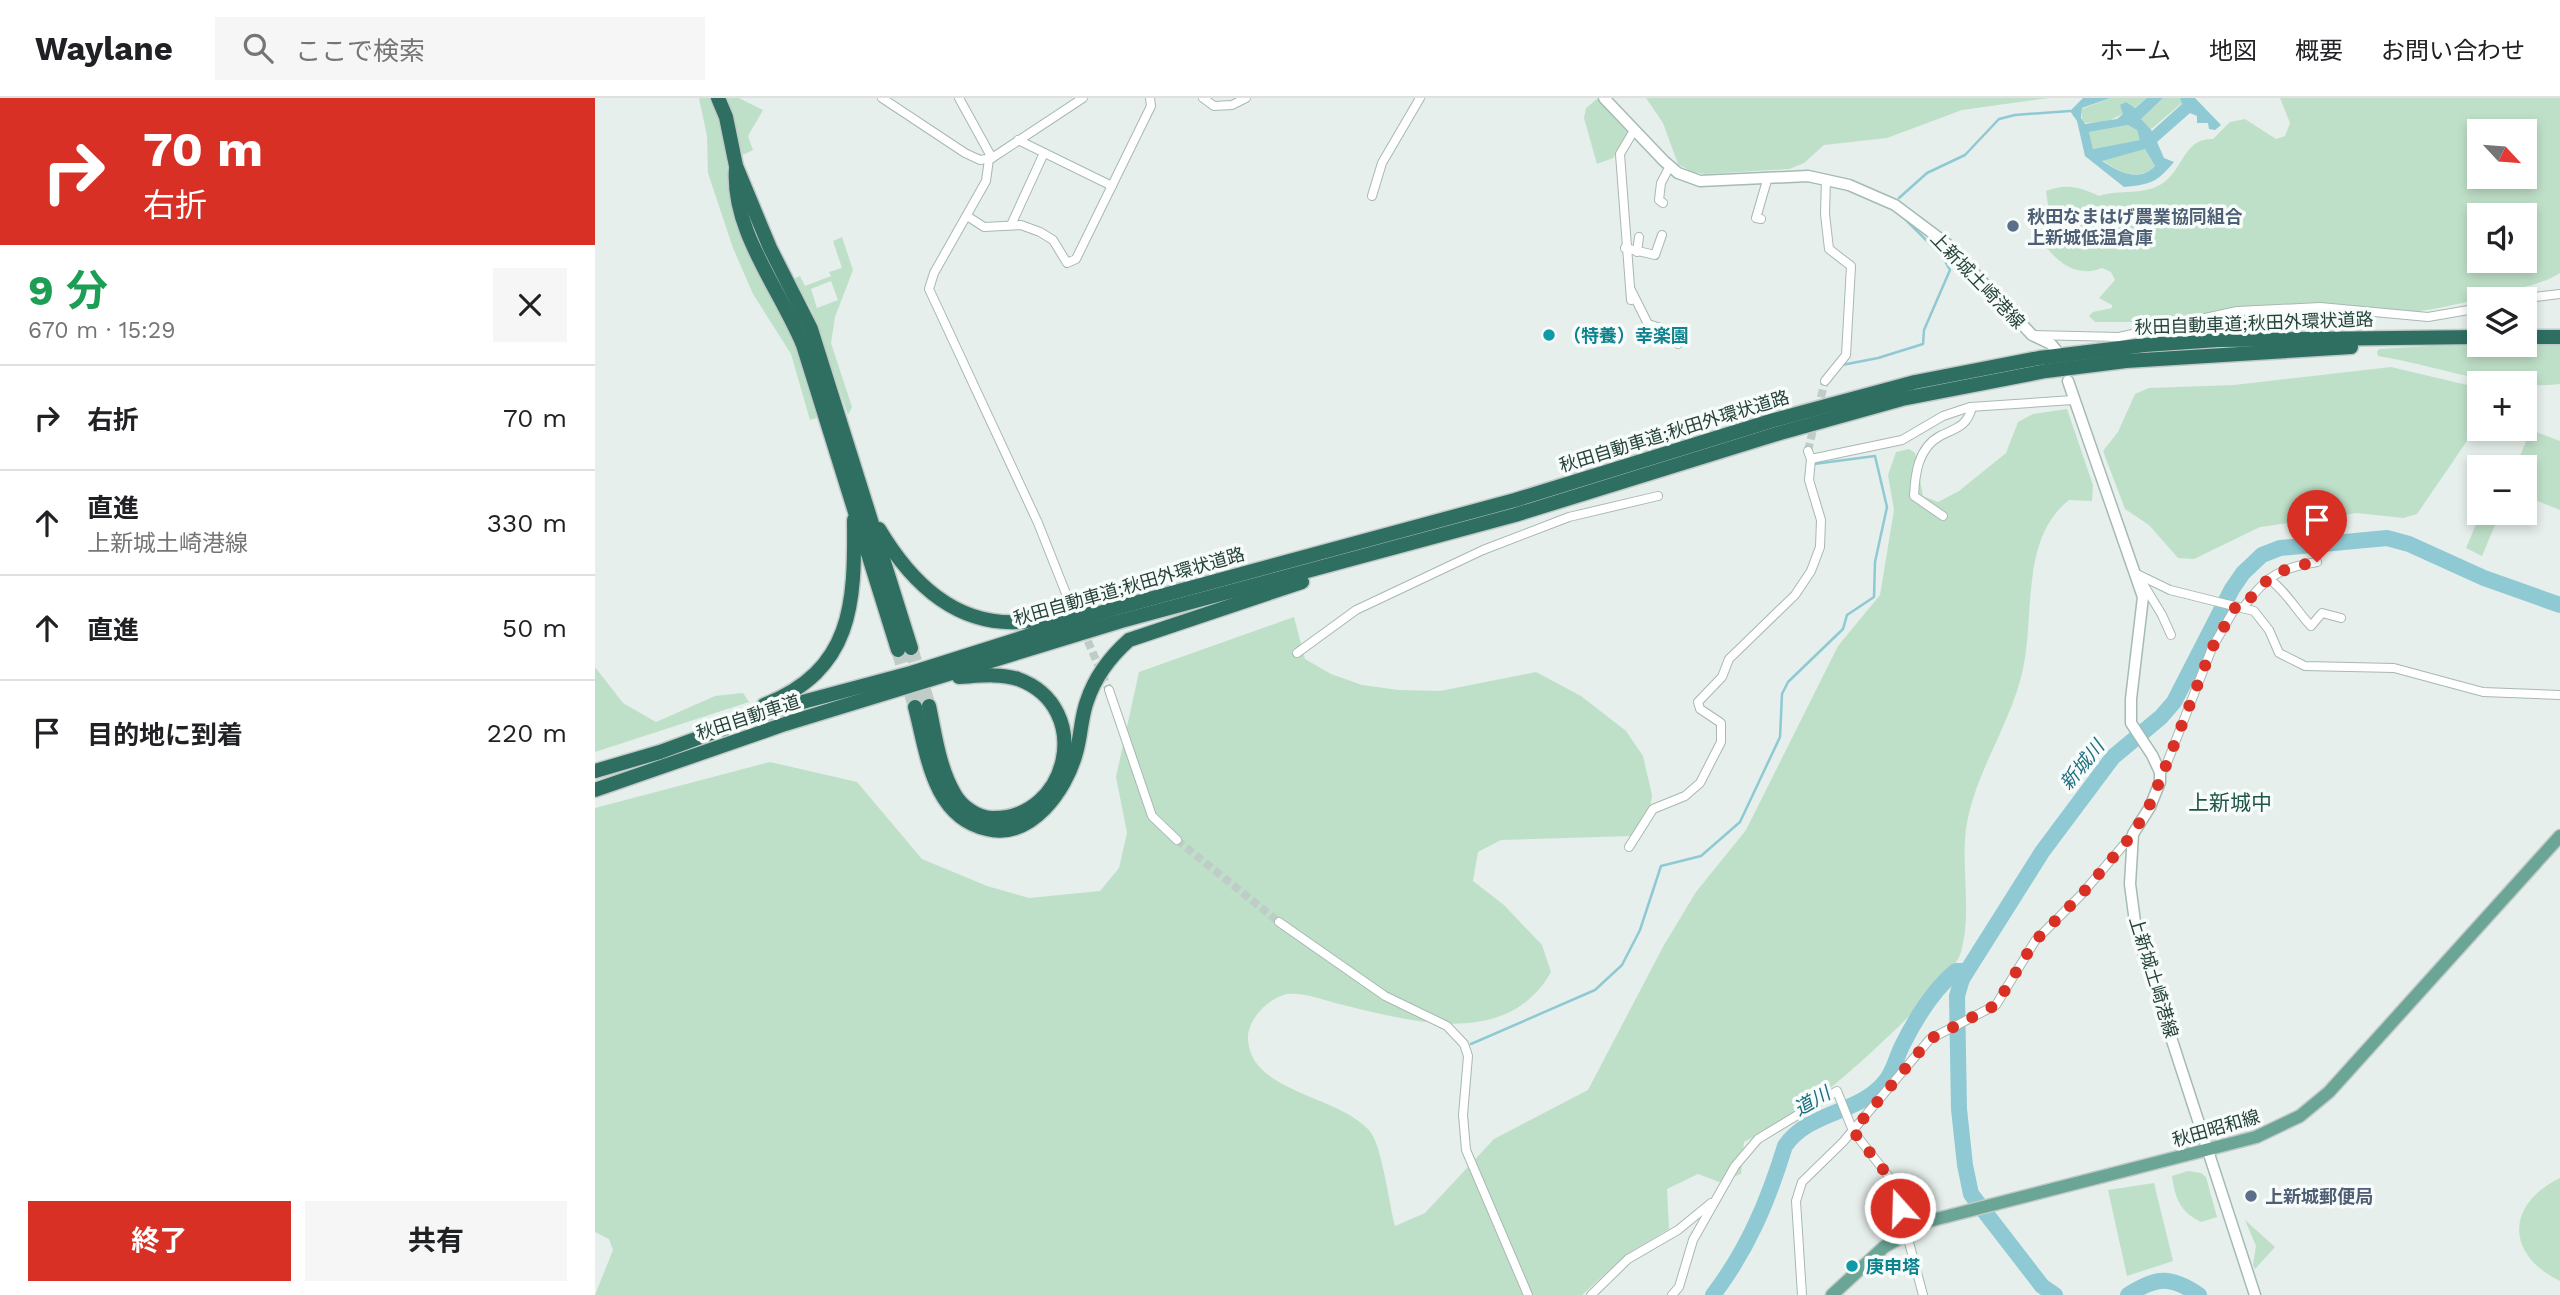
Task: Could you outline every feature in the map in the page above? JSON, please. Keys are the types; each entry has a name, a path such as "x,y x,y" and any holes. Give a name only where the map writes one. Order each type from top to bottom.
{"highway":[{"path":"718,98 726,117 736,166 785,280 811,329 904,649"},
{"name":"秋田自動車道;秋田外環状道路","path":"913,679 933,679 1121,621 1436,537 1878,406 2046,371 2198,355 2467,337"},
{"name":"秋田自動車道;秋田外環状道路","path":"913,679 1203,582 1515,500 1774,420 1915,382 2039,358 2145,345 2218,340 2467,337"},
{"path":"2537,337 2560,337"},
{"path":"860,504 891,549 925,589 950,607 993,622 1034,620 1203,582"},
{"path":"595,766 788,695 814,676 833,654 847,624 852,604 860,504"},
{"path":"933,679 985,675 1016,678 1040,690 1056,708 1065,730 1061,769 1047,792 1028,811 1008,819 987,818 971,811 954,794 922,706 933,774 941,796 953,811 984,829 1002,831 1020,826 1048,806 1067,778 1076,753 1087,700 1109,658 1129,640 1436,537"},
{"name":"秋田自動車道","path":"595,771 660,752 780,708 913,679"},
{"name":"秋田自動車道","path":"595,790 913,679"}],"main road":[{"name":"上新城土崎港線","path":"1604,98 1633,132 1678,173 1700,181 1791,175 1826,179 1876,196 1914,217 1947,244 2032,335 2051,344 2056,350"},
{"path":"2068,381 2143,597 2131,699 2131,723 2160,772"},
{"name":"上新城土崎港線","path":"2160,772 2157,792 2133,834 2130,884 2136,930 2255,1295"},
{"name":"秋田昭和線","path":"1832,1295 1876,1253 1929,1221 2209,1150 2256,1137 2286,1124 2329,1092 2560,836"}],"street":[{"path":"882,98 965,153 980,160 991,159 1083,98"},
{"path":"959,98 991,159 986,181 934,273 929,289 1000,439 1067,596"},
{"path":"967,216 984,226 1011,225 1040,232 1053,240 1067,262 1076,260 1151,106 1150,98"},
{"path":"1203,98 1214,106 1232,105 1246,98"},
{"path":"1372,196 1382,163 1420,98"},
{"path":"1631,300 1620,154 1633,132"},
{"path":"1018,140 1112,186"},
{"path":"1011,225 1044,153"},
{"path":"1663,203 1659,200 1661,183 1670,166"},
{"path":"1761,219 1756,218 1768,177"},
{"path":"1825,381 1846,355 1850,298 1850,266 1829,249 1825,214 1826,179"},
{"path":"1625,248 1655,255 1662,235"},
{"path":"1637,252 1639,237"},
{"path":"1630,287 1648,324 1683,335 1678,344"},
{"path":"2537,297 2560,294"},
{"path":"2032,335 2119,337 2181,322 2265,310 2320,307 2428,317 2467,310"},
{"path":"1629,847 1653,809 1685,796 1700,783 1721,742 1721,723 1700,709 1698,702 1722,677 1729,659 1794,595 1811,572 1819,547 1821,520 1809,480 1810,455 1902,440 1943,415 1972,407 2073,400"},
{"path":"1943,516 1915,496 1915,474 1923,452 1941,436 1951,434 1970,417 1972,407"},
{"path":"1297,653 1356,610 1483,550 1569,517 1658,496"},
{"path":"2160,772 2165,768 2212,648 2236,608 2281,569 2317,562"},
{"path":"2137,574 2170,590 2261,617 2279,653 2305,666 2394,668 2483,692 2560,695"},
{"path":"2137,574 2171,635"},
{"path":"2269,579 2284,590 2290,603 2311,626 2322,613 2341,618"},
{"path":"1109,690 1152,816 1177,839"},
{"path":"1802,1295 1797,1216 1799,1189 1807,1176 1853,1131 1937,1035 1996,1005 2030,946 2081,895 2133,834"},
{"path":"1279,922 1375,990 1447,1026 1464,1044 1468,1056 1463,1115 1466,1150 1528,1295"},
{"path":"1672,1295 1679,1287 1693,1240 1735,1166 1758,1139 1837,1091 1848,1112 1853,1131 1893,1182 1923,1295"},
{"path":"1591,1295 1628,1259 1678,1230 1716,1199"}],"green space":[{"path":"699,98 713,98 722,121 730,192 791,333 817,418 810,420 791,354 753,294 733,248 708,173 707,136"},
{"path":"724,98 739,98 763,110 748,136 753,150 743,155"},
{"path":"1646,98 2049,98 1962,110 1887,138 1824,145 1804,163 1789,169 1706,174 1692,172 1678,164 1663,123"},
{"path":"2110,98 2147,98 2134,108 2126,102 2122,104 2123,114 2106,122 2082,123 2082,109"},
{"path":"2163,98 2180,98 2183,102 2149,131 2141,119"},
{"path":"2280,98 2560,98 2560,273 2523,287 2467,287 2467,302 2455,305 2353,319 2250,323 2095,322 2089,316 2093,312 2112,308 2112,305 2099,298 2115,280 2111,272 2102,268 2084,271 2069,267 2055,257 2043,243 2051,226 2046,191 2073,187 2099,196 2156,187 2170,177 2196,143 2213,139 2230,122 2245,119 2276,139 2285,136 2290,123"},
{"path":"1597,99 1628,133 1613,158 1597,164 1584,118 1586,108"},
{"path":"2128,125 2138,130 2141,140 2093,149 2089,132"},
{"path":"2145,149 2155,166 2142,174 2122,172 2102,160"},
{"path":"842,237 853,270 835,317 831,343 852,407 848,415 811,309 793,279 800,276 805,286 831,276 829,272 842,268 833,241","holes":["831,281 838,300 817,308 811,289"]},
{"path":"2467,344 2467,357 2537,357 2537,344 2560,345 2560,384 2537,385 2537,371 2467,371 2467,376 2378,356 2379,349"},
{"path":"2391,367 2467,385 2467,441 2417,514 2403,518 2357,513 2260,527 2194,559 2178,558 2149,525 2125,509 2103,451 2118,432 2135,394 2149,388 2234,385"},
{"path":"2067,409 2093,485 2092,501 2069,500 2053,516 2036,556 2023,669 2010,710 1970,808 1965,844 1966,922 1961,952 1954,965 1901,1025 1825,1092 1776,1125 1744,1142 1741,1174 1719,1182 1698,1174 1667,1189 1669,1229 1627,1254 1582,1295 595,1295 613,1250 609,1239 595,1232 595,808 770,762 857,782 922,859 987,886 1029,898 1100,891 1119,868 1127,833 1116,777 1139,672 1294,617 1305,659 1331,674 1362,685 1399,690 1440,691 1536,672 1581,696 1626,731 1643,756 1652,795 1648,822 1631,836 1501,840 1478,852 1473,881 1504,905 1542,945 1551,972 1532,996 1509,1012 1483,1021 1455,1024 1395,1017 1307,995 1287,994 1273,1000 1260,1011 1249,1032 1252,1057 1263,1071 1279,1082 1355,1118 1369,1130 1378,1148 1395,1226 1425,1213 1494,1139 1588,1090 1664,945 1696,892 1746,830 1838,646 1880,595 1894,510 1888,475 1896,452 1909,449 1915,453 1923,496 1938,502 1959,491 2006,453 2018,422 2033,414"},
{"path":"2537,432 2560,441 2560,510 2537,501 2537,455 2520,455 2526,441 2537,441"},
{"path":"2476,525 2495,525 2482,556 2466,548"},
{"path":"595,667 623,703 656,722 715,696 743,693 749,702 595,752"},
{"path":"2188,1171 2201,1173 2206,1177 2217,1217 2201,1222 2183,1209 2172,1176"},
{"path":"2560,1178 2560,1281 2542,1270 2529,1257 2519,1229 2529,1201"},
{"path":"2154,1183 2173,1261 2127,1276 2108,1190"},
{"path":"2245,1220 2275,1247 2255,1269 2253,1265 2256,1246"}],"water":[{"path":"2083,98 2110,98 2082,108 2081,118 2085,124 2117,119 2123,114 2120,105 2126,102 2135,108 2147,98 2163,98 2141,119 2152,131 2182,104 2180,98 2195,98 2221,125 2215,130 2209,129 2208,123 2197,123 2197,116 2190,113 2157,142 2164,158 2174,162 2168,169 2153,181 2124,187 2085,156 2077,121 2070,111","holes":["2128,125 2137,130 2140,140 2093,149 2089,132","2145,149 2155,166 2142,174 2122,172 2102,161"]}],"waterway":[{"path":"1899,198 1927,173 1965,155 1999,119 2015,115 2070,111"},
{"path":"1842,365 1878,358 1923,344 1924,330 1950,270 1942,256 1903,217"},
{"path":"1471,1044 1595,990 1622,965 1640,930 1661,866 1701,856 1740,822 1780,737 1782,694 1788,682 1843,629 1847,615 1874,597 1875,562 1887,507 1875,456 1814,464"},
{"name":"新城川","path":"2055,1295 2042,1286 1971,1194 1959,1109 1957,996 1962,979 2042,852 2113,757 2161,717 2174,702 2232,589 2243,573 2262,555 2280,548 2387,538 2409,544 2484,578 2560,605"},
{"name":"道川","path":"1713,1295 1737,1260 1756,1224 1785,1146 1807,1126 1861,1101 1884,1083 1926,1005 1956,971 1965,971"},
{"name":"新城川","path":"2128,1295 2147,1285 2163,1281 2180,1284 2199,1295"}],"tunnel":[{"path":"1818,409 1825,381"},
{"path":"1808,451 1815,421"},
{"path":"1083,630 1109,690"},
{"path":"911,648 929,706"},
{"path":"898,650 915,707"},
{"path":"1177,840 1279,922"}],"place":[{"name":"秋田なまはげ農業協同組合 上新城低温倉庫","path":"2013,226"},
{"name":"（特養）幸楽園","path":"1549,335"},
{"name":"上新城郵便局","path":"2251,1196"},
{"name":"庚申塔","path":"1852,1266"}],"district":[{"name":"上新城中","path":"2230,802"}],"route":[{"path":"1900,1208 1893,1182 1853,1131 1930,1039 1996,1005 2026,952 2081,895 2133,834 2157,792 2160,772 2165,768 2212,648 2235,608 2243,608 2257,589 2281,569 2317,562"}]}
